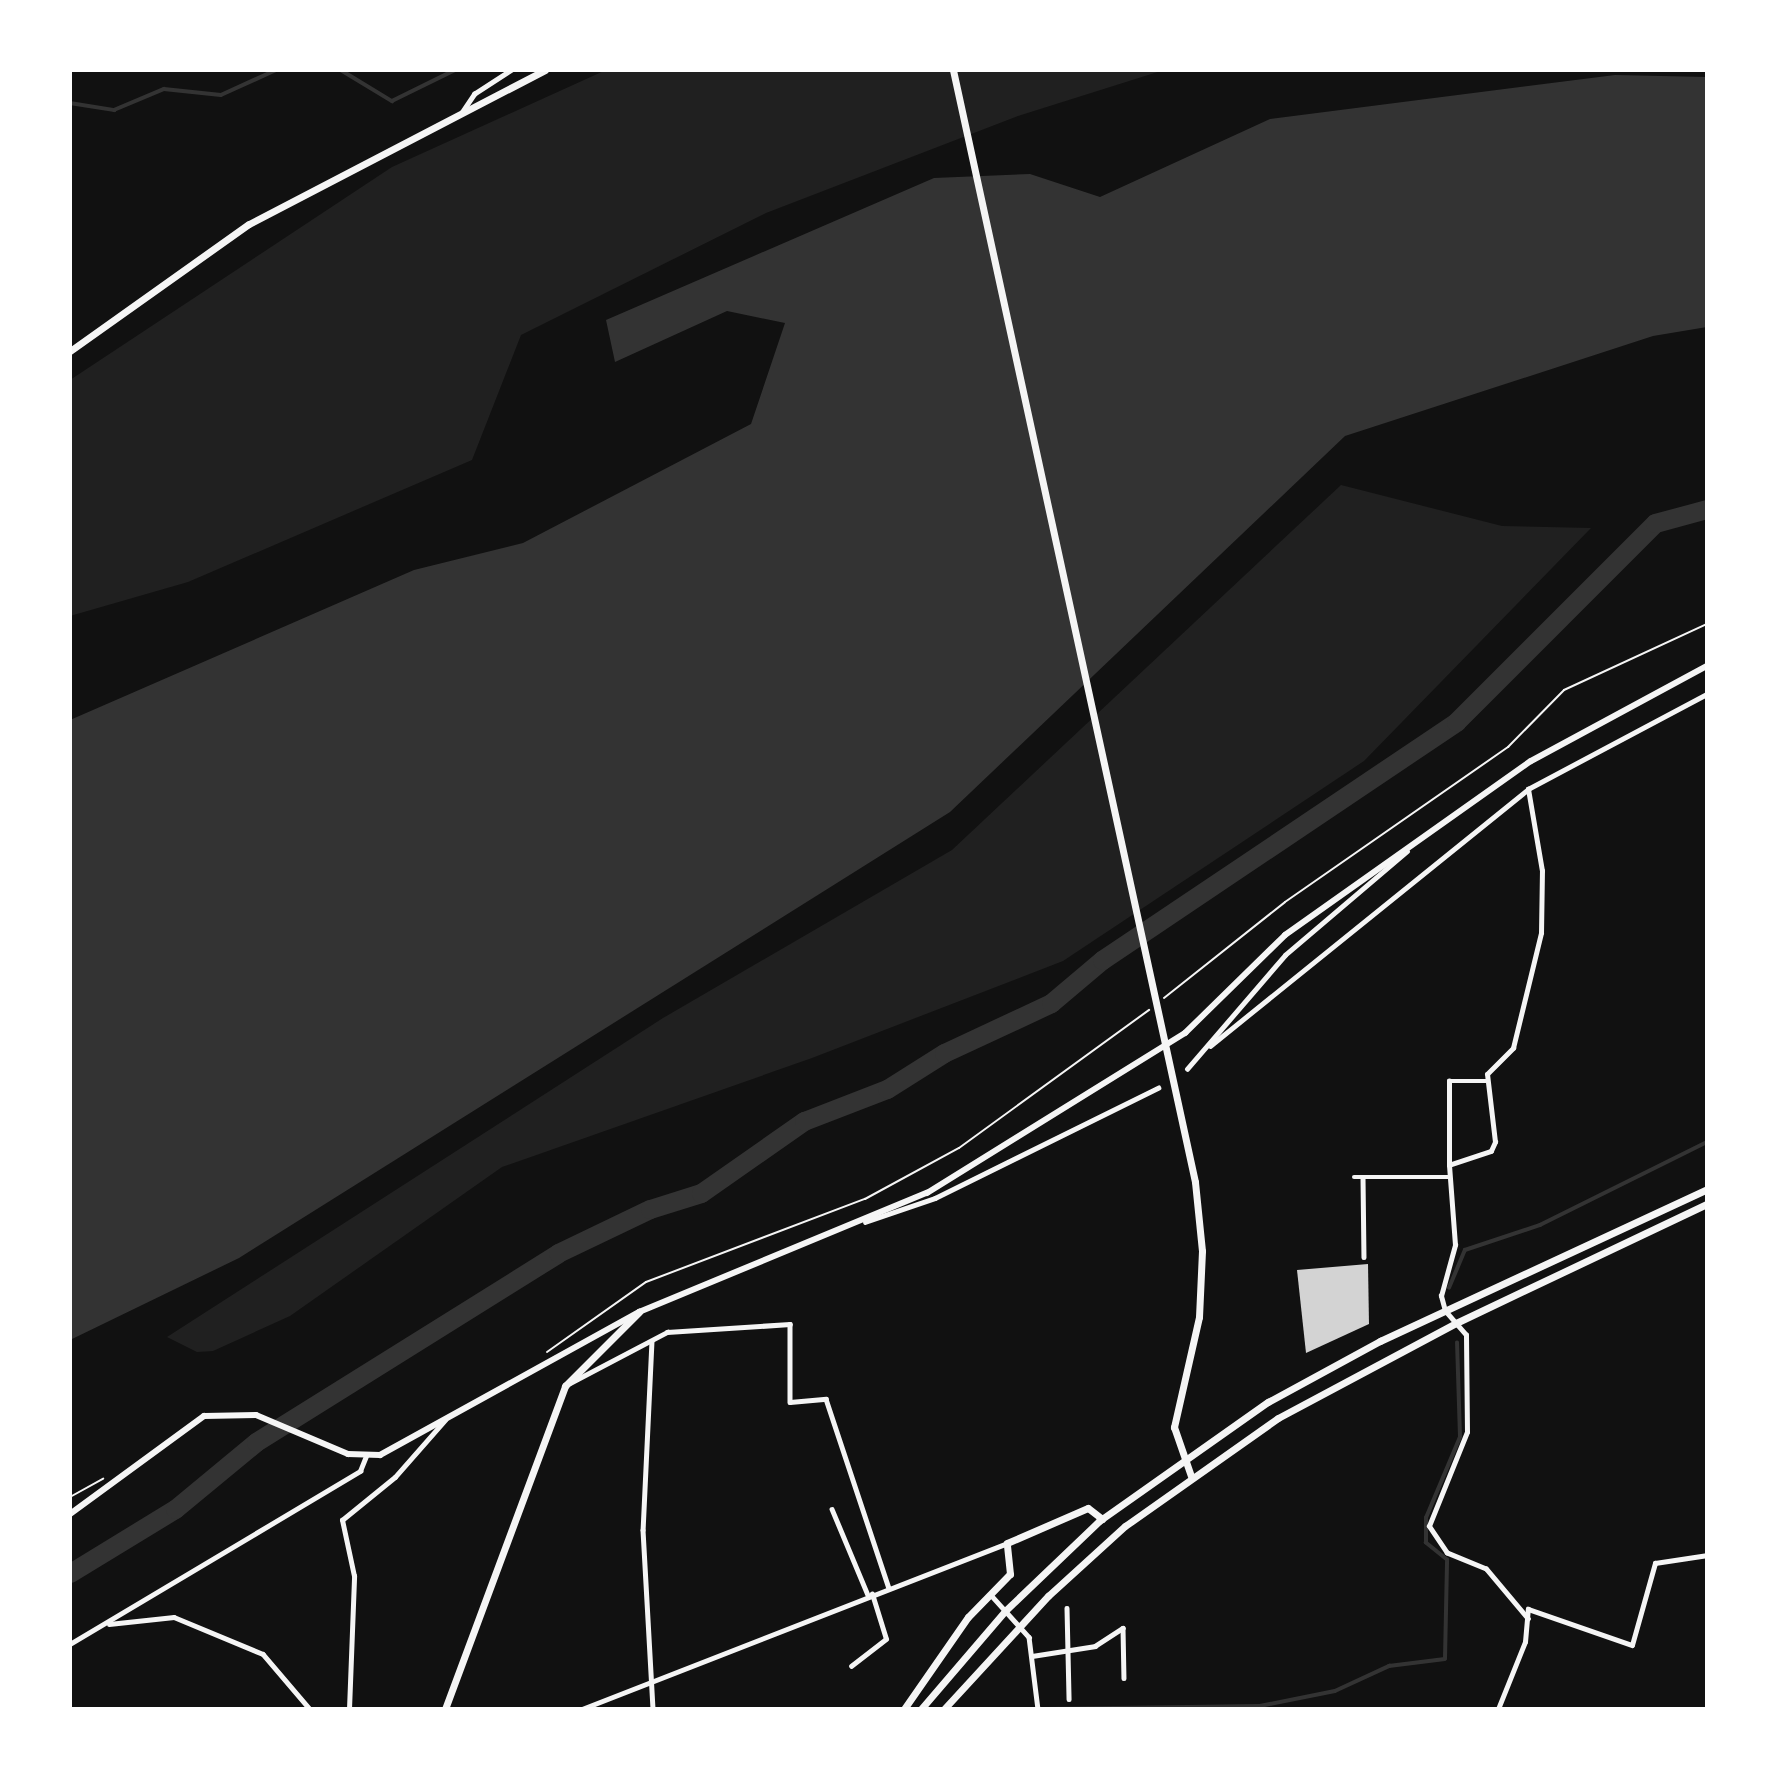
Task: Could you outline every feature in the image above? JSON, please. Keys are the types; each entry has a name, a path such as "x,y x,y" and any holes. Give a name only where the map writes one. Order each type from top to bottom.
{"main road":[{"path":"70,351 249,224 545,70"},
{"path":"953,70 1195,1182 1202,1265 1199,1318 1174,1427 1181,1460 1191,1476"},
{"path":"70,1514 183,1427 227,1412 256,1415 348,1454 366,1456 402,1446 544,1363 639,1312 865,1223 980,1164 1166,1045 1208,1014 1285,935 1420,838 1603,718 1707,666"},
{"path":"921,1709 1006,1610 1102,1518 1181,1460 1268,1402 1445,1311 1707,1189"},
{"path":"944,1709 1020,1626 1125,1526 1191,1476 1325,1389 1456,1322 1707,1204"},
{"path":"445,1709 565,1386 639,1312"},
{"path":"904,1709 1013,1566 1007,1543 1087,1508 1102,1518"}],"street":[{"path":"462,112 474,94 510,70"},
{"path":"1210,1046 1528,789 1707,694"},
{"path":"1448,1165 1491,1151 1487,1074 1513,1048 1541,933 1542,871 1528,789"},
{"path":"1187,1069 1210,1046 1285,955 1420,838"},
{"path":"1488,1081 1449,1081 1448,1165 1455,1245 1441,1296 1445,1311 1466,1335 1467,1432 1429,1526 1431,1535 1447,1553 1486,1569 1528,1619"},
{"path":"865,1223 935,1198 1158,1088"},
{"path":"1353,1177 1449,1177"},
{"path":"1363,1177 1364,1258"},
{"path":"565,1386 667,1332 790,1324 790,1402 826,1399 888,1588"},
{"path":"652,1341 643,1530 655,1678 653,1709"},
{"path":"349,1709 354,1576 342,1520 395,1477 445,1419"},
{"path":"70,1644 106,1625 360,1471 366,1456"},
{"path":"832,1509 870,1595 886,1639 851,1665"},
{"path":"582,1709 655,1678 1007,1543"},
{"path":"1498,1709 1528,1619 1528,1609 1632,1645 1655,1563 1707,1555"},
{"path":"991,1594 1020,1626 1032,1656 1038,1709"},
{"path":"1067,1608 1069,1699"},
{"path":"106,1625 174,1617 187,1622 263,1654 310,1709"},
{"path":"1032,1656 1095,1646 1123,1628 1124,1678"}],"path":[{"path":"544,1363 548,1350 646,1282 865,1199 959,1148 1087,1058 1285,902 1508,747 1564,690 1707,624"}],"shaded area":[{"path":"606,70 1164,70 1018,116 766,213 521,335 472,460 188,582 70,616 70,380 392,167"},
{"path":"1615,75 1707,77 1707,327 1653,336 1345,436 950,812 239,1258 70,1340 70,720 414,570 523,543 751,424 785,323 727,311 615,362 606,320 934,178 1030,174 1100,197 1270,119"},
{"path":"1341,485 1502,526 1591,528 1364,761 1063,961 812,1058 502,1167 290,1316 213,1351 197,1352 167,1337 663,1018 952,850"}],"building":[{"path":"1368,1264 1369,1324 1306,1353 1297,1270"}],"waterway":[{"path":"70,103 114,110 164,89 221,95 276,70"},
{"path":"341,70 392,101 455,70"},
{"path":"70,1573 175,1509 256,1442 558,1253 650,1209 701,1193 804,1121 887,1089 944,1053 1051,1003 1102,960 1456,722 1655,523 1707,509"},
{"path":"1449,1288 1465,1250 1540,1225 1707,1142"},
{"path":"1042,1709 1260,1706 1335,1691 1389,1666 1445,1659 1447,1560 1426,1543 1426,1518 1460,1437 1457,1343"}]}
